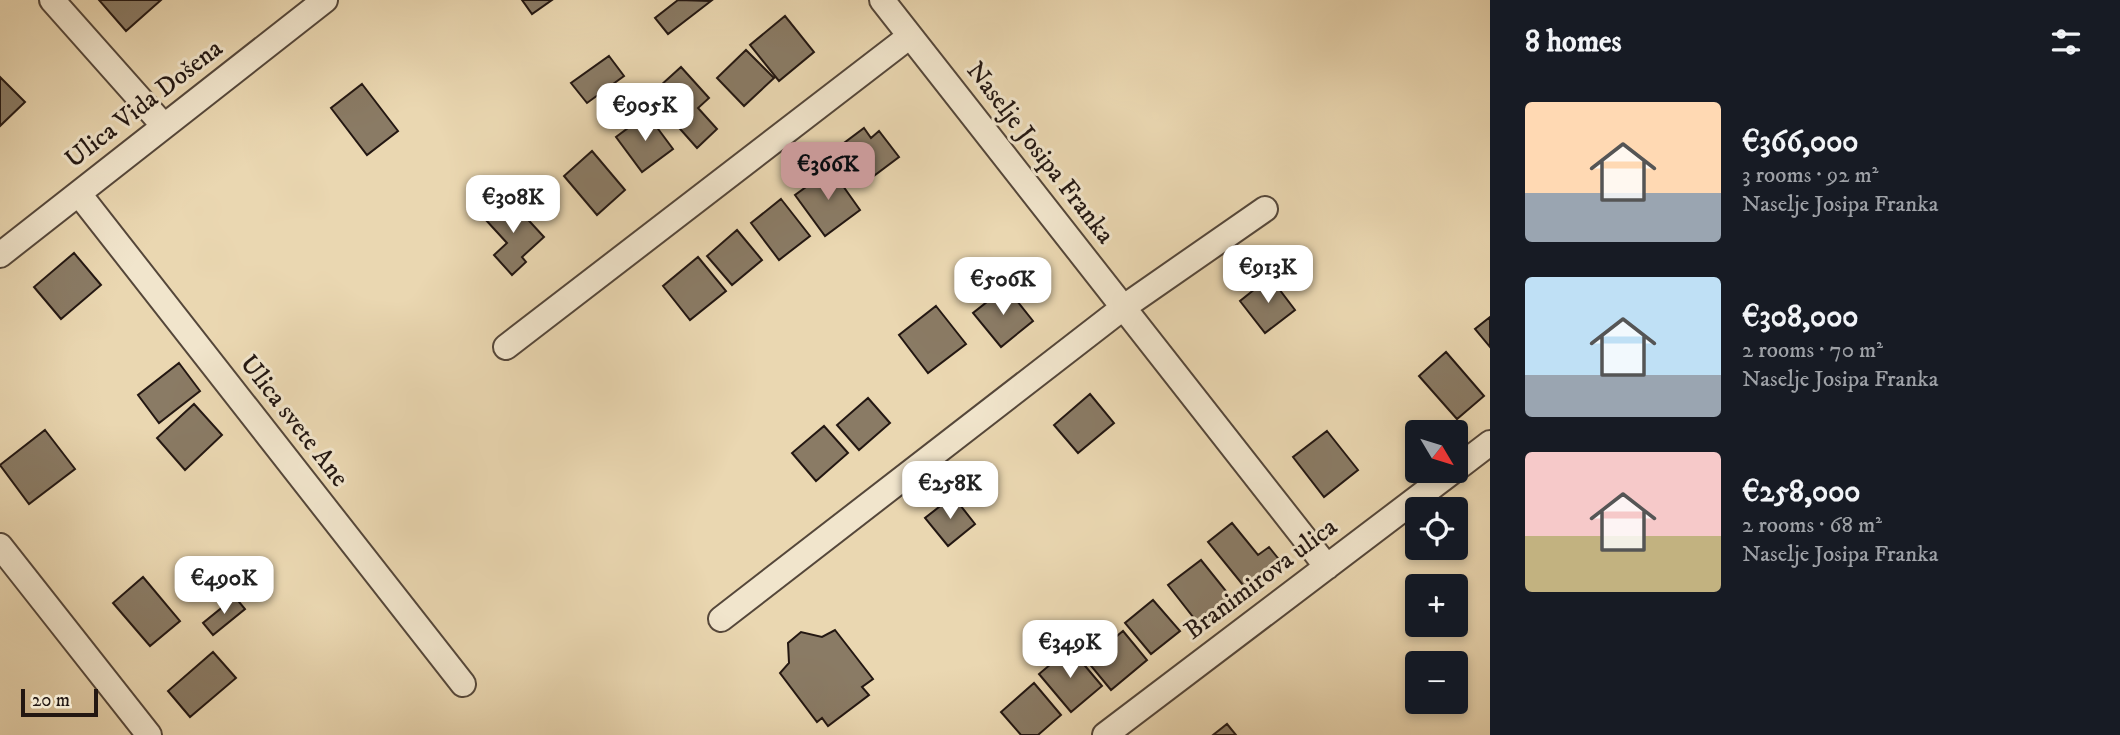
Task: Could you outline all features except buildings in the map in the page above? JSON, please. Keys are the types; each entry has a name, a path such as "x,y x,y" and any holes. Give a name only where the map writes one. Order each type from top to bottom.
{"street":[{"path":"52,0 164,126"},
{"name":"Ulica Vida Došena","path":"0,255 325,0"},
{"name":"Naselje Josipa Franka","path":"882,0 1326,567"},
{"path":"506,347 910,36"},
{"name":"Ulica svete Ane","path":"79,194 463,684"},
{"path":"721,619 1124,307 1265,209"},
{"name":"Branimirova ulica","path":"1468,460 1490,443"},
{"name":"Branimirova ulica","path":"1105,735 1438,483"},
{"path":"0,546 149,735"}]}
